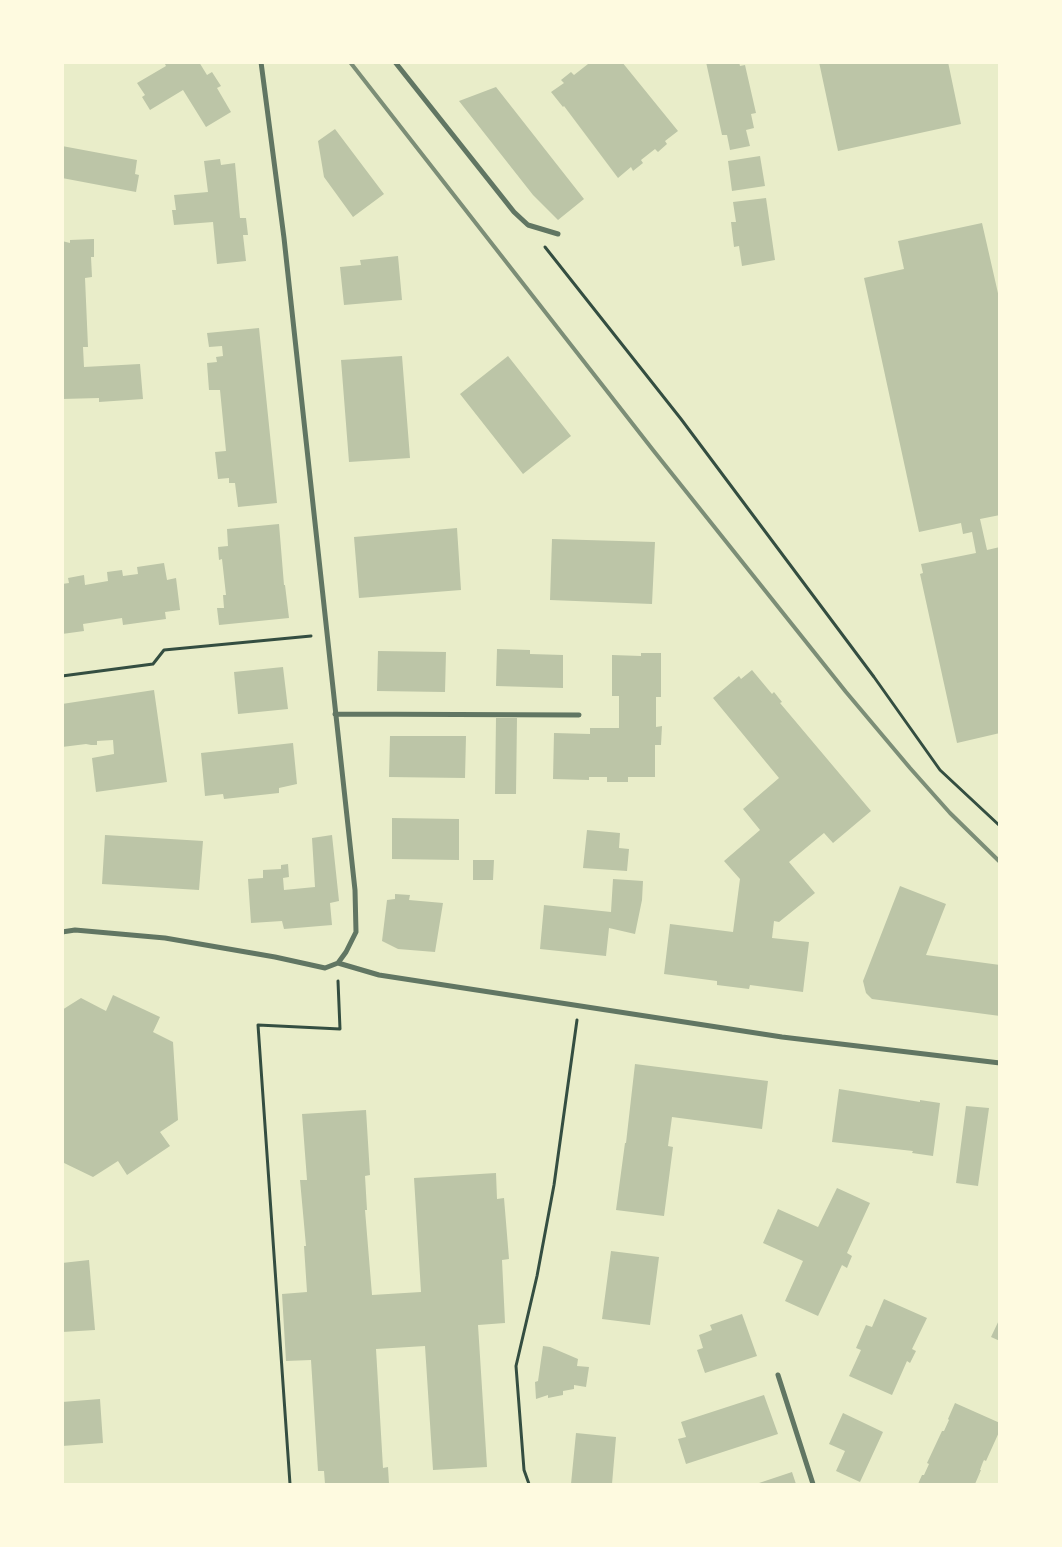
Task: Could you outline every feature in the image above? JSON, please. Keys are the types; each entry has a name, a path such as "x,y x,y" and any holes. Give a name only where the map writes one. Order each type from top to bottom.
{"street":[{"path":"62,932 75,930 173,940 275,957 325,968 338,963 356,932 354,890 284,238 261,62"},
{"path":"395,62 514,212 528,225 558,234"},
{"path":"335,714 579,715"},
{"path":"338,963 379,975 782,1037 1000,1063"},
{"path":"778,1375 813,1484"}],"path":[{"path":"528,225 686,427 874,677 940,770 1000,826"},
{"path":"62,676 152,664 164,650 326,634"},
{"path":"290,1484 258,1025 340,1029 338,963"},
{"path":"529,1484 524,1470 516,1366 537,1276 554,1185 579,1005"}],"building":[{"path":"164,62 199,62 207,75 212,72 221,86 217,88 231,112 206,127 183,90 150,110 142,97 145,95 137,83 166,66"},
{"path":"587,62 622,62 678,131 665,141 667,144 658,152 655,149 641,160 643,163 633,171 631,167 618,178 564,106 551,92 564,83 561,80 571,72 574,75 588,64"},
{"path":"706,62 739,62 740,66 745,65 756,113 751,114 754,128 746,130 750,146 730,150 727,135 722,135"},
{"path":"819,62 948,62 961,124 838,151"},
{"path":"496,87 584,199 558,220 533,195 459,101"},
{"path":"335,129 384,194 353,217 324,177 318,141"},
{"path":"62,146 137,160 135,174 139,175 136,192 62,178"},
{"path":"760,156 765,186 732,191 728,161"},
{"path":"220,159 221,165 235,163 240,218 246,218 248,235 243,235 246,261 217,264 213,222 174,225 172,210 176,210 174,195 208,192 204,161"},
{"path":"766,198 775,260 742,266 739,246 734,247 731,222 736,222 733,202"},
{"path":"982,223 1000,302 1000,515 980,519 987,550 1000,547 1000,733 957,743 920,574 923,573 921,564 976,553 972,532 963,534 961,523 919,532 864,278 904,269 898,241"},
{"path":"94,239 94,257 91,257 92,277 85,278 88,347 83,347 84,367 140,364 143,399 99,402 99,398 62,399 62,241 70,243 70,240"},
{"path":"398,256 402,300 344,305 340,267 361,265 360,260"},
{"path":"259,328 277,503 238,507 235,483 229,483 229,478 218,479 215,452 226,451 220,390 209,390 207,363 217,362 216,357 223,356 222,346 209,347 207,333"},
{"path":"402,356 410,458 349,462 341,360"},
{"path":"508,356 571,436 523,474 460,394"},
{"path":"279,524 289,618 219,625 217,608 224,608 223,595 226,595 222,559 219,560 218,547 228,546 227,529"},
{"path":"457,528 461,590 359,598 354,537"},
{"path":"552,539 655,542 652,604 550,600"},
{"path":"164,563 167,580 176,578 180,610 165,612 166,619 123,625 122,618 83,624 84,631 62,634 62,584 69,583 68,578 84,575 85,585 108,581 107,572 122,570 123,576 138,574 137,567"},
{"path":"497,649 530,650 530,654 563,655 563,688 496,686"},
{"path":"378,651 446,652 445,692 377,691"},
{"path":"641,653 661,653 661,697 656,697 656,727 662,726 661,745 655,745 655,777 628,777 628,782 607,782 607,777 589,777 589,780 553,779 554,733 590,734 590,728 619,728 619,696 612,696 612,655 641,656"},
{"path":"283,667 288,709 238,714 234,672"},
{"path":"752,670 772,694 774,692 782,702 780,703 871,811 833,843 824,833 789,862 815,893 779,922 774,921 772,938 809,942 803,992 750,985 749,989 717,985 717,981 664,974 670,924 733,932 740,879 724,861 760,830 743,809 779,778 713,698 739,676 741,679"},
{"path":"154,690 167,782 96,792 92,758 114,754 113,740 97,741 97,745 86,744 62,747 62,704"},
{"path":"496,718 517,718 516,794 495,794"},
{"path":"390,736 466,736 465,778 389,777"},
{"path":"293,743 297,784 279,788 279,793 224,799 223,794 205,796 201,753"},
{"path":"392,818 459,819 459,860 392,859"},
{"path":"587,830 620,833 619,848 629,849 627,871 583,868"},
{"path":"105,835 203,841 199,890 102,884"},
{"path":"332,835 339,901 330,903 332,925 284,929 282,921 251,923 248,879 263,878 263,870 281,869 281,865 288,864 289,877 283,878 284,890 315,887 312,838"},
{"path":"473,860 494,860 493,880 473,880"},
{"path":"613,879 643,881 642,900 635,934 609,928 606,956 540,949 544,905 611,912"},
{"path":"900,886 946,904 926,955 1000,965 1000,1016 872,999 866,993 863,981"},
{"path":"395,894 410,895 409,900 443,903 435,952 398,949 382,941 387,900 395,899"},
{"path":"113,995 160,1017 153,1032 173,1042 178,1120 160,1132 170,1146 127,1175 118,1161 93,1177 62,1162 62,1010 81,998 106,1011"},
{"path":"635,1064 768,1081 762,1129 672,1117 668,1146 673,1147 664,1216 616,1210"},
{"path":"839,1089 920,1102 920,1100 940,1103 933,1156 912,1153 913,1151 832,1142"},
{"path":"966,1106 989,1108 978,1186 956,1183"},
{"path":"366,1110 370,1175 365,1176 367,1210 365,1210 372,1295 421,1292 414,1178 496,1173 497,1199 504,1198 509,1259 502,1260 505,1323 478,1325 487,1467 433,1470 425,1346 376,1349 383,1468 388,1467 389,1484 325,1484 324,1471 318,1471 311,1360 286,1361 282,1294 307,1292 304,1246 306,1246 300,1180 307,1180 302,1114"},
{"path":"837,1188 870,1203 847,1253 852,1256 847,1268 842,1265 818,1316 785,1301 803,1261 763,1243 778,1209 818,1227"},
{"path":"611,1251 659,1257 650,1325 602,1319"},
{"path":"89,1260 95,1330 62,1332 62,1263"},
{"path":"884,1299 927,1318 912,1349 916,1351 910,1363 907,1361 892,1395 849,1376 861,1350 856,1348 866,1325 872,1327"},
{"path":"742,1314 757,1356 705,1373 697,1350 703,1348 699,1335 712,1330 710,1325"},
{"path":"1000,1318 1000,1341 991,1337"},
{"path":"543,1346 578,1359 577,1366 589,1367 586,1387 574,1385 574,1389 563,1391 563,1395 548,1398 548,1395 536,1399 535,1382 538,1381"},
{"path":"764,1395 778,1434 686,1464 678,1439 686,1437 681,1422"},
{"path":"100,1399 103,1443 62,1446 62,1402"},
{"path":"955,1403 1000,1423 1000,1430 986,1461 984,1460 983,1462 975,1484 918,1484 922,1475 924,1475 929,1464 927,1463 942,1431 944,1431"},
{"path":"843,1413 883,1432 860,1482 836,1471 845,1451 829,1444"},
{"path":"576,1433 616,1437 612,1484 571,1484"},
{"path":"792,1472 796,1484 756,1484"}],"railway":[{"path":"350,62 653,450 846,692 950,813 1000,862"}]}
